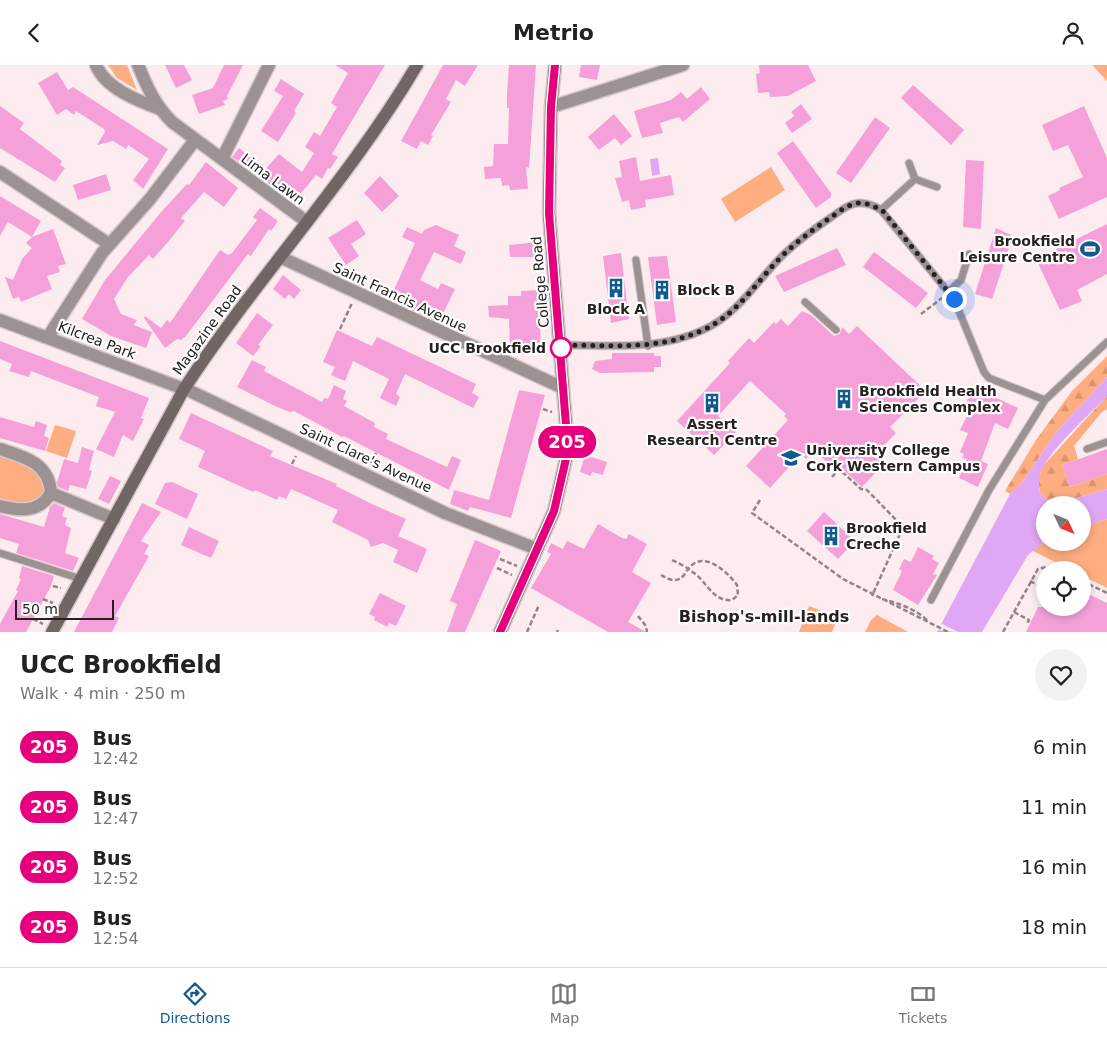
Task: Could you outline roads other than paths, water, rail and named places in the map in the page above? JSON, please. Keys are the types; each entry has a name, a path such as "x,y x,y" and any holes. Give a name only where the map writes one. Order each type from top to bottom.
{"main road":[{"name":"Magazine Road","path":"49,629 77,577 114,519 184,389 206,355 307,223 388,112 417,65"},
{"name":"College Road","path":"500,632 554,511 568,450 549,213 551,107 555,65"}],"street":[{"name":"Lima Lawn","path":"96,65 111,84 143,103 160,109"},
{"name":"Lima Lawn","path":"138,65 160,109 172,122 307,223"},
{"name":"Lima Lawn","path":"222,159 268,65"},
{"path":"551,107 683,65"},
{"path":"48,337 95,262 145,205 196,140"},
{"path":"0,172 109,244"},
{"name":"Saint Francis Avenue","path":"280,257 563,388"},
{"name":"Kilcrea Park","path":"0,319 184,389"},
{"name":"Saint Clare's Avenue","path":"184,389 445,513 537,549"},
{"path":"0,449 37,463 48,477 51,493 43,503 29,509 16,510 0,505"},
{"path":"51,493 114,519"}],"lane":[{"path":"909,163 915,179 937,187"},
{"path":"882,210 915,179"},
{"path":"560,345 648,346 689,336 721,321 744,300 784,254 802,238 849,205 859,203 871,205 882,210 949,293 958,307 984,372 989,378 1045,400"},
{"path":"949,293 961,281 970,254"},
{"path":"636,260 648,346"},
{"path":"805,302 836,330"},
{"path":"931,599 989,490 1045,400 1107,342"},
{"path":"1087,449 1107,442"},
{"path":"0,553 77,577"}],"place":[{"name":"Brookfield Leisure Centre","path":"1090,249"},
{"name":"Block A","path":"616,288"},
{"name":"Block B","path":"662,290"},
{"name":"UCC Brookfield","path":"561,348"},
{"name":"Brookfield Health Sciences Complex","path":"844,399"},
{"name":"Assert Research Centre","path":"712,403"},
{"name":"University College Cork Western Campus","path":"791,458"},
{"name":"Brookfield Creche","path":"831,536"}],"district":[{"name":"Bishop's-mill-lands","path":"764,616"}]}
